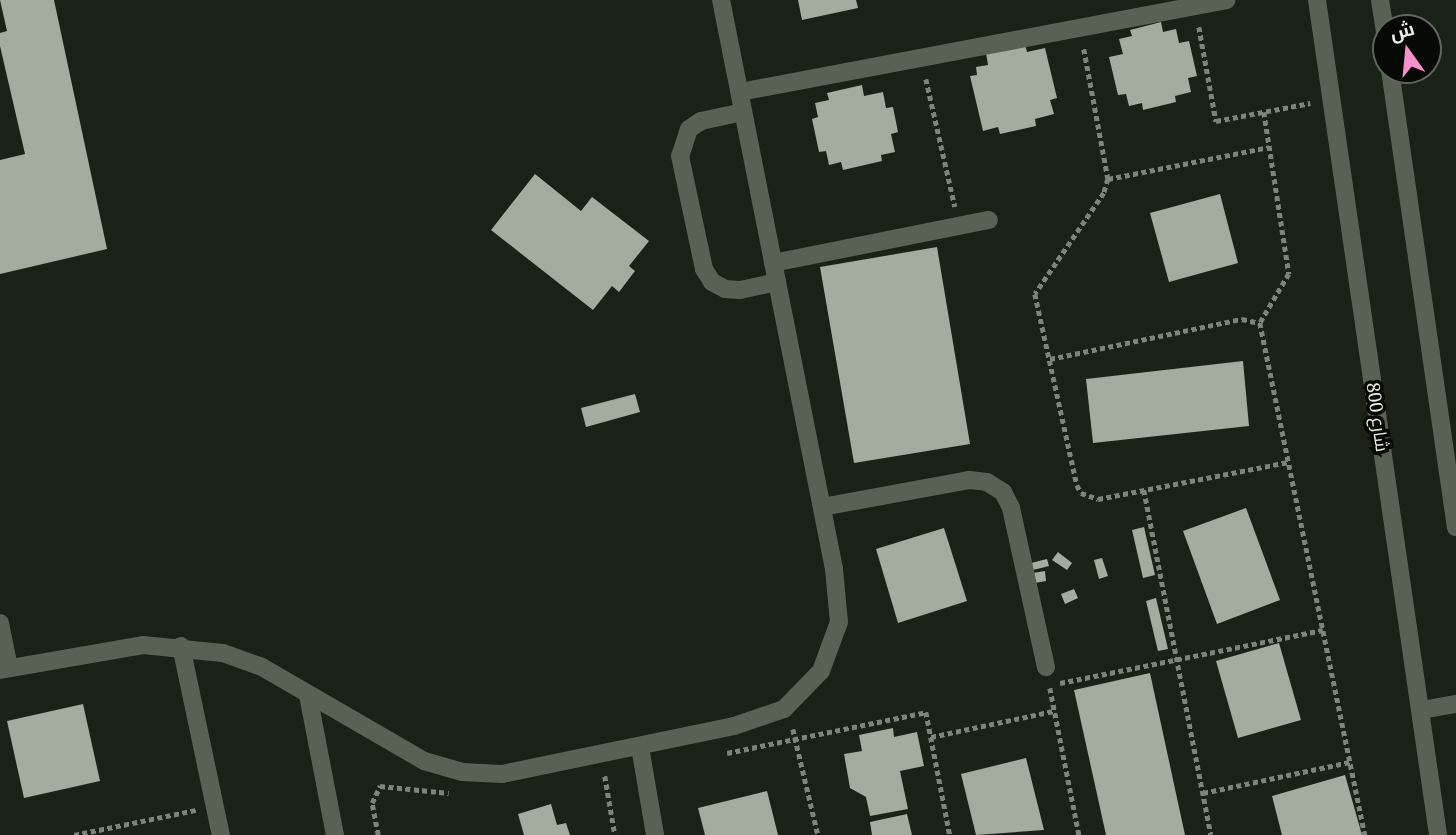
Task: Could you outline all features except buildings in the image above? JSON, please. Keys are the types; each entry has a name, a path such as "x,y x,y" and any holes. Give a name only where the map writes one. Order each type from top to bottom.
{"street":[{"path":"0,623 4,669 131,646 181,646 262,667 400,749 462,772 502,774 640,747 734,726 784,709 821,671 839,622 822,507 721,0"},
{"path":"740,92 1226,0"},
{"name":"شارع 800","path":"1317,0 1438,835"},
{"path":"1393,84 1456,527"},
{"path":"743,112 701,121 689,129 680,156 704,269 712,282 725,289 740,290 777,282"},
{"path":"773,263 989,220"},
{"path":"822,507 969,480 987,482 1003,492 1011,508 1048,676"},
{"path":"181,646 220,835"},
{"path":"308,695 335,835"},
{"path":"1421,710 1456,704"},
{"path":"640,747 655,835"}],"path":[{"path":"1195,6 1216,121 1332,100"},
{"path":"1080,27 1108,179 1035,294 1081,493 1098,499 1288,461"},
{"path":"922,58 959,225"},
{"path":"1264,112 1289,274 1260,324 1365,835"},
{"path":"1108,179 1269,147"},
{"path":"1049,359 1242,319 1260,324"},
{"path":"1144,490 1211,835"},
{"path":"1079,835 1048,676 1177,660 1323,630"},
{"path":"784,709 797,740 818,835"},
{"path":"931,737 1054,711"},
{"path":"797,740 926,712 950,835"},
{"path":"1203,793 1350,762"},
{"path":"606,776 615,835"},
{"path":"74,835 215,806"}]}
